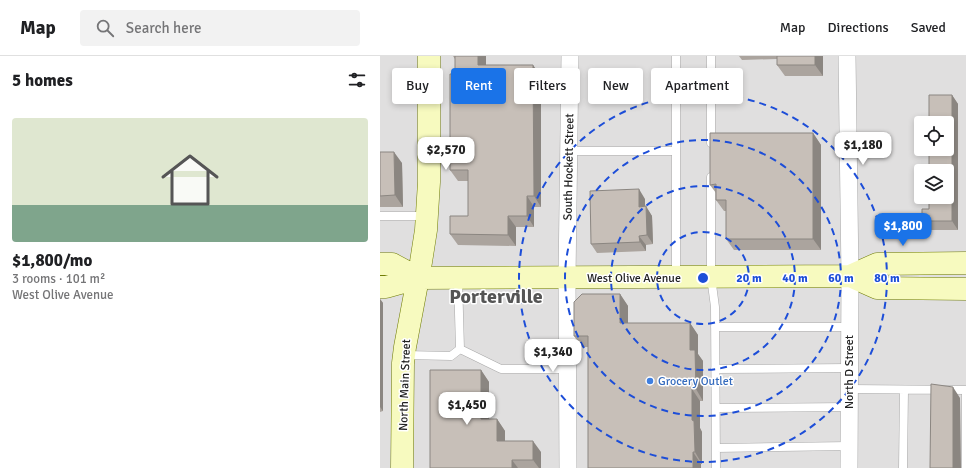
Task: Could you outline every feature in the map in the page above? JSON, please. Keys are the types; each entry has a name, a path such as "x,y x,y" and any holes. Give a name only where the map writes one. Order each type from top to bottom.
{"main road":[{"name":"North Main Street","path":"402,468 404,347 423,250 427,216 429,182 429,56"},
{"path":"380,264 392,264 418,278"},
{"name":"West Olive Avenue","path":"418,278 850,276 877,264 966,264"},
{"name":"West Olive Avenue","path":"850,276 877,288 966,288"},
{"path":"380,287 386,287 418,278"}],"street":[{"name":"South Hockett Street","path":"568,468 570,56"},
{"name":"North D Street","path":"847,56 850,276 849,468"}],"lane":[{"path":"676,56 676,277"},
{"path":"711,56 711,151"},
{"path":"569,150 676,151"},
{"path":"711,166 711,277 715,308 716,468"},
{"path":"380,216 427,216"},
{"path":"458,278 460,349"},
{"path":"715,327 850,327"},
{"path":"460,349 501,369 568,369"},
{"path":"404,354 451,356 460,349"},
{"path":"715,368 849,368"},
{"path":"849,389 966,390 966,468"},
{"path":"903,468 904,390"},
{"path":"716,408 849,407"},
{"path":"716,448 849,446"}],"shaded area":[{"path":"380,56 966,56 966,468 380,468"}],"building":[{"path":"455,56 478,56 478,65 533,65 533,68 514,68 514,104 533,104 534,196 527,196 527,216 508,216 508,235 450,234 450,216 468,216 468,170 450,170 450,74 451,104 506,104 506,68 455,68"},
{"path":"777,56 815,56 815,65 777,65"},
{"path":"929,95 952,95 952,116 929,116"},
{"path":"710,133 813,133 813,239 726,239 726,200 716,200 716,184 710,185"},
{"path":"380,152 394,152 395,195 380,196"},
{"path":"929,156 952,156 952,164 929,164"},
{"path":"639,189 639,207 646,206 647,235 639,236 640,242 591,244 590,191"},
{"path":"929,204 952,204 952,221 922,221 922,209 929,209"},
{"name":"Grocery Outlet","path":"582,294 620,294 620,323 690,323 690,350 695,350 696,389 692,389 692,420 694,421 695,452 693,452 693,468 588,468 588,336 574,336 574,302"},
{"path":"430,370 481,370 481,419 497,419 497,441 533,441 533,460 512,460 512,468 430,468"},
{"path":"931,384 953,387 953,468 930,468"}],"place":[{"name":"Grocery Outlet","path":"650,381"}],"district":[{"name":"Porterville","path":"496,296"}]}
